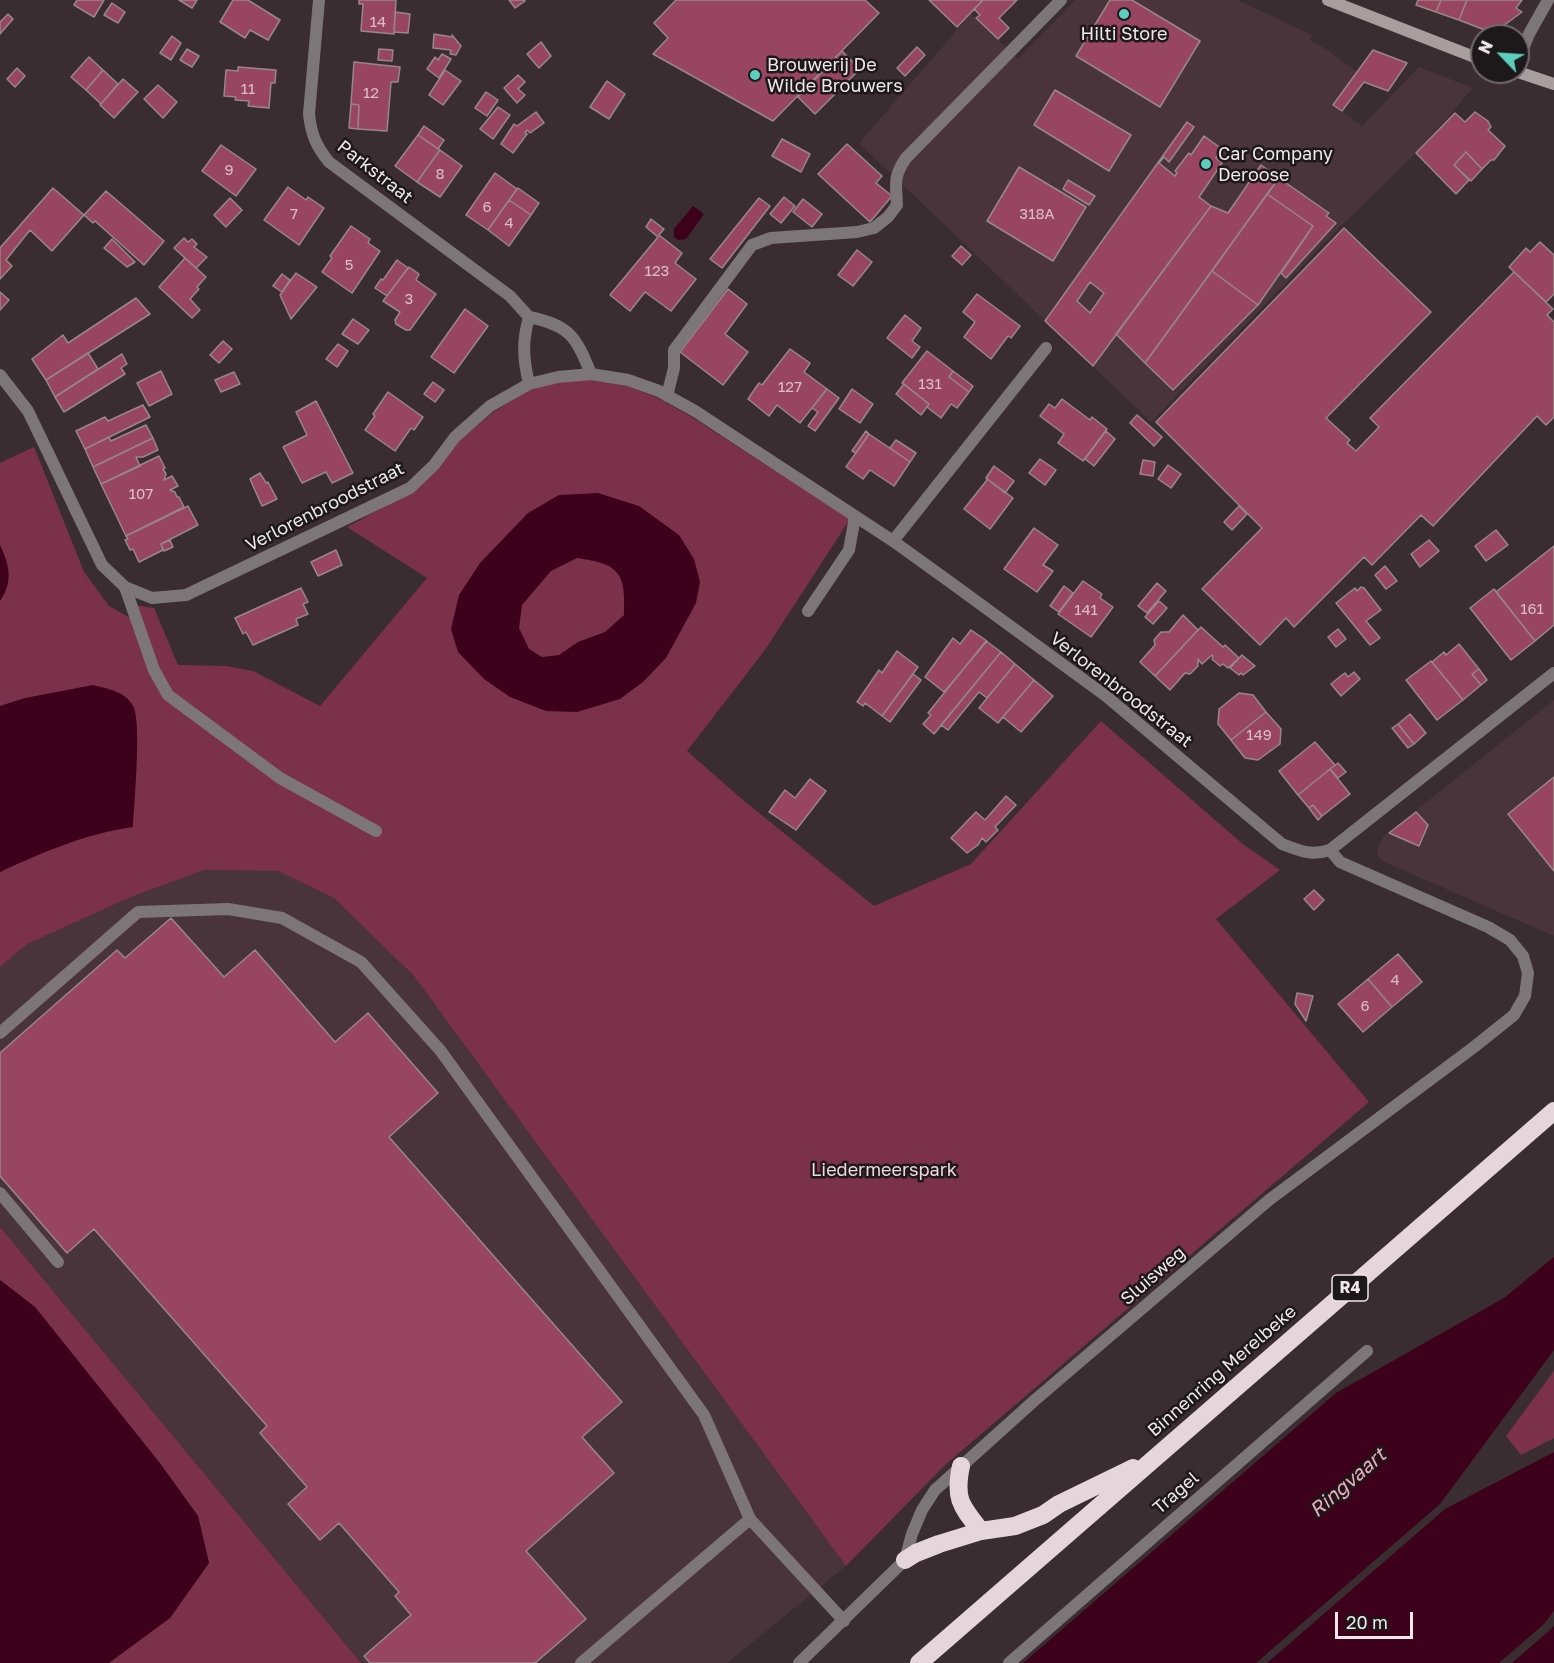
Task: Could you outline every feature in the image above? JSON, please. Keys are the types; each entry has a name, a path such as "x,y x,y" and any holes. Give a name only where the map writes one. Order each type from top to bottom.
{"highway":[{"name":"Binnenring Merelbeke","path":"919,1663 1554,1111"},
{"name":"R4","path":"905,1560 916,1553 981,1531 1015,1526 1043,1515 1059,1504 1156,1457"},
{"path":"961,1466 957,1486 963,1509 981,1531"}],"main road":[{"path":"1328,0 1470,55"},
{"path":"1530,76 1554,84"}],"street":[{"name":"Parkstraat","path":"319,0 309,114 310,132 317,147 329,162 510,296 529,317"},
{"path":"667,396 674,368 674,350 752,245 771,238 857,232 874,228 881,223 897,205 895,184 897,172 906,158 1061,0"},
{"path":"1530,32 1548,0"},
{"path":"529,384 524,362 523,339 529,317 548,321 567,330 580,347 591,374"},
{"path":"893,541 1046,348"},
{"name":"Verlorenbroodstraat","path":"0,375 28,411 102,565 125,587 152,598 186,595 410,488 434,465 455,437 490,406 529,384 558,377 591,374 628,380 667,396 695,411 893,541 1106,696 1282,844 1304,853 1318,854 1330,850"},
{"path":"808,611 849,550 855,517"},
{"path":"125,587 154,670 168,695 280,778 376,831"},
{"path":"1330,850 1554,673"},
{"name":"Sluisweg","path":"799,1663 905,1560 922,1510 935,1490 961,1466 1269,1200 1514,1015 1525,996 1528,973 1523,956 1510,940 1488,927 1340,862 1330,850"},
{"path":"0,1033 138,912 228,909 282,918 361,962 440,1050 704,1415 750,1519 844,1621"},
{"path":"0,1193 58,1262"},
{"name":"Tragel","path":"1009,1663 1367,1351"},
{"path":"581,1663 750,1519"}],"shaded area":[{"path":"1075,0 1237,0 1312,35 1309,40 1326,49 1357,72 1333,105 1362,126 1419,67 1473,88 1416,153 1340,227 1151,422 859,143 971,14 1018,59"},
{"path":"1554,700 1554,936 1382,861 1377,848 1384,836"},
{"path":"204,870 278,871 334,898 414,976 846,1566 727,1663 361,1663 0,1227 0,967 27,944 131,897"}],"green space":[{"name":"Liedermeerspark","path":"592,379 629,387 656,397 690,416 850,519 765,650 687,751 743,800 874,906 971,864 1101,721 1244,845 1280,870 1216,919 1369,1102 945,1465 846,1566 414,976 334,898 278,871 204,870 131,897 27,944 0,967 0,463 34,447 84,572 109,606 132,619 135,605 154,608 178,665 226,666 253,671 320,706 427,578 347,527 415,490 439,468 460,440 495,411 530,390 557,382"},
{"path":"0,1227 361,1663 107,1663 170,1618 209,1563 198,1516 159,1462 35,1307 0,1280"},
{"path":"1554,1371 1554,1438 1521,1455 1506,1436"}],"water":[{"path":"693,206 704,214 686,239 678,240 674,237 674,229"},
{"path":"598,493 639,506 679,535 694,559 700,582 696,603 666,658 643,682 620,699 577,712 546,711 510,697 484,679 458,652 451,629 459,595 480,563 528,513 559,495","holes":["577,558 611,567 617,573 623,589 624,615 605,632 578,642 559,655 542,657 529,649 519,628 522,605 551,571"]},
{"path":"0,545 6,559 9,580 0,601"},
{"path":"93,685 116,691 125,697 130,701 136,714 136,783 133,827 81,839 0,872 0,706 25,698"},
{"name":"Ringvaart","path":"1554,1257 1554,1350 1440,1504 1256,1663 1023,1663 1336,1393 1504,1298"},
{"path":"0,1280 35,1307 159,1462 198,1516 209,1563 170,1618 109,1663 0,1663"},
{"path":"1554,1452 1554,1611 1544,1624 1499,1663 1267,1663 1445,1509"},
{"path":"1554,1626 1554,1663 1512,1663 1550,1630"}],"building":[{"path":"77,0 104,0 94,17 74,5"},
{"path":"179,0 197,0 192,8"},
{"path":"233,0 248,0 280,20 268,40 250,30 245,38 220,22"},
{"path":"359,0 396,0 394,34 361,31 363,4 359,4"},
{"path":"509,0 524,0 525,1 515,8"},
{"name":"Brouwerij De Wilde Brouwers","path":"676,0 865,0 879,13 773,121 653,54 668,38 654,23"},
{"path":"929,0 983,0 957,27"},
{"path":"983,0 1017,0 999,18 1009,28 998,39 976,18 980,15 974,9"},
{"path":"1110,0 1132,0 1200,41 1160,107 1076,56"},
{"path":"1418,0 1441,0 1436,12 1416,5"},
{"path":"1441,0 1467,0 1459,20 1436,12"},
{"path":"1467,0 1522,0 1516,8 1522,12 1506,24 1470,24 1459,20"},
{"path":"112,3 125,12 118,23 104,15"},
{"path":"395,12 410,14 408,33 394,32"},
{"path":"8,14 13,19 0,34 0,22"},
{"path":"434,34 452,37 452,35 461,46 456,55 450,54 451,50 433,48"},
{"path":"172,36 181,43 171,60 160,53"},
{"path":"541,42 551,56 539,68 527,54"},
{"path":"917,47 925,55 905,76 897,68"},
{"path":"187,49 199,56 192,67 180,60"},
{"path":"379,49 393,50 392,61 378,60"},
{"path":"1373,50 1407,63 1388,91 1364,82 1342,111 1333,105"},
{"path":"842,51 860,69 815,114 798,97"},
{"path":"442,54 451,59 439,78 427,69 435,57 438,60"},
{"path":"89,57 103,70 86,90 71,77"},
{"path":"354,62 400,67 398,82 391,82 387,131 358,129 359,105 351,104"},
{"path":"238,67 276,70 275,83 271,83 269,108 248,106 249,101 224,96 226,70 238,71"},
{"path":"17,68 25,76 15,87 7,79"},
{"path":"103,70 118,84 101,104 86,90"},
{"path":"445,70 461,81 443,105 429,95"},
{"path":"518,75 525,82 518,89 525,95 517,103 504,88"},
{"path":"123,79 138,92 114,118 100,105"},
{"path":"607,81 625,94 609,119 590,107"},
{"path":"158,85 177,102 163,118 144,99"},
{"path":"1055,90 1131,135 1109,171 1034,125"},
{"path":"486,92 498,100 487,116 475,108"},
{"path":"351,104 359,105 358,129 349,128"},
{"path":"498,107 510,115 493,139 480,129"},
{"path":"536,112 544,123 530,133 527,130 525,133 527,134 513,153 501,144 514,124 517,126"},
{"path":"1475,112 1488,121 1491,127 1488,130 1505,146 1494,160 1482,169 1466,152 1454,165 1469,180 1456,194 1416,153 1455,113 1465,122"},
{"path":"1187,122 1194,127 1169,162 1164,157 1159,163 1175,176 1177,173 1175,171 1189,153 1191,155 1204,136 1222,149 1216,158 1222,163 1199,197 1211,206 1093,366 1045,321","holes":["1090,282 1104,293 1090,313 1077,301"]},
{"path":"424,126 444,140 438,149 418,135"},
{"path":"418,135 440,150 417,182 395,166"},
{"path":"782,139 810,154 801,172 772,156"},
{"path":"847,144 882,176 876,183 892,196 870,222 818,174"},
{"path":"221,145 256,169 236,196 202,171"},
{"path":"440,150 462,166 440,197 417,182"},
{"path":"1466,152 1482,169 1471,181 1454,165"},
{"path":"1261,165 1279,178 1145,363 1116,334 1211,206 1228,213"},
{"path":"1019,167 1086,207 1053,261 987,221"},
{"path":"495,173 517,189 488,230 466,215"},
{"path":"1279,178 1329,213 1326,216 1336,223 1286,278 1281,273 1313,226 1267,194"},
{"path":"1068,180 1095,196 1089,205 1063,189"},
{"path":"288,187 306,200 308,197 324,208 299,245 264,220"},
{"path":"53,188 84,215 52,251 30,230 6,260 12,266 0,279 0,248"},
{"path":"518,188 539,203 531,215 509,200"},
{"path":"106,191 164,241 144,265 95,221 93,223 84,215"},
{"path":"1267,194 1313,226 1258,305 1212,271"},
{"path":"784,197 795,206 781,223 770,214"},
{"path":"230,198 242,210 226,227 214,215"},
{"path":"759,198 770,206 722,268 710,259"},
{"path":"803,199 822,214 812,227 793,212"},
{"path":"509,200 531,215 509,246 488,230"},
{"path":"651,219 664,229 659,235 682,253 675,263 696,279 671,311 645,292 630,311 610,295 658,237 646,227"},
{"path":"351,226 370,239 368,243 380,251 352,293 322,272"},
{"path":"1344,228 1431,312 1326,418 1350,440 1347,443 1356,451 1379,427 1370,418 1514,272 1553,309 1547,315 1554,322 1554,417 1546,425 1537,416 1433,526 1421,515 1372,565 1364,557 1294,627 1286,618 1260,645 1202,589 1262,528 1156,422"},
{"path":"184,238 188,242 192,239 197,244 194,247 207,257 196,268 174,248"},
{"path":"112,239 135,262 127,267 104,248"},
{"path":"1540,242 1554,255 1554,294 1546,302 1509,267 1526,248 1530,252"},
{"path":"961,246 971,255 962,265 952,256"},
{"path":"857,250 872,262 853,286 838,275"},
{"path":"185,258 206,277 190,299 200,310 192,318 159,287"},
{"path":"397,260 408,268 387,296 375,288"},
{"path":"409,267 419,274 416,280 436,294 410,330 406,330 396,324 395,320 400,312 383,301"},
{"path":"1212,271 1258,305 1173,390 1145,363"},
{"path":"296,273 317,287 291,319 280,295"},
{"path":"282,274 290,280 282,292 273,286"},
{"path":"728,289 747,304 725,334 748,352 723,385 680,352"},
{"path":"0,292 9,300 0,310"},
{"path":"977,294 1020,326 1011,338 1008,336 991,359 964,337 975,322 963,312"},
{"path":"136,298 150,314 46,380 32,359 63,335 68,343"},
{"path":"465,309 488,326 454,373 431,357"},
{"path":"905,315 921,328 912,341 920,347 912,358 887,338"},
{"path":"353,319 369,330 358,344 342,334"},
{"path":"223,341 232,349 219,363 210,355"},
{"path":"338,344 348,351 337,367 326,359"},
{"path":"790,349 810,363 804,372 827,389 800,423 777,405 769,416 748,399 759,383 762,385"},
{"path":"927,351 953,371 949,377 969,392 957,408 951,404 941,418 927,407 929,404 902,383"},
{"path":"88,353 98,369 55,397 46,380"},
{"path":"122,354 127,364 121,368 125,374 64,412 55,397"},
{"path":"161,371 172,394 149,406 137,383"},
{"path":"953,371 973,386 969,392 949,377"},
{"path":"234,372 240,384 221,392 215,380"},
{"path":"433,382 444,390 435,402 424,394"},
{"path":"904,384 929,404 921,415 896,394"},
{"path":"827,389 839,398 815,431 808,426 818,412 812,408"},
{"path":"852,389 873,404 860,423 839,409"},
{"path":"388,392 423,417 414,430 411,428 395,451 365,430"},
{"path":"1062,399 1090,420 1092,417 1107,429 1083,461 1058,443 1064,434 1040,416 1049,404 1055,408"},
{"path":"316,401 353,473 332,483 326,472 302,483 283,447 307,435 296,412"},
{"path":"143,405 150,417 85,449 76,431 105,417 108,421"},
{"path":"1137,415 1162,437 1154,446 1130,423"},
{"path":"146,425 153,438 93,467 85,449 109,437 111,441"},
{"path":"866,431 869,434 856,453 852,451"},
{"path":"1106,431 1115,439 1094,466 1085,459"},
{"path":"869,434 910,462 894,486 870,470 863,479 846,467"},
{"path":"153,438 158,450 143,457 136,457 140,466 101,484 93,467"},
{"path":"896,440 916,453 910,462 890,448"},
{"path":"159,456 165,468 163,469 166,474 164,480 172,476 178,486 170,490 175,492 184,507 126,536 101,484"},
{"path":"1040,459 1056,470 1045,485 1029,473"},
{"path":"1143,460 1155,462 1153,476 1140,474"},
{"path":"1168,465 1181,474 1171,488 1158,479"},
{"path":"994,466 1014,481 1005,493 986,478"},
{"path":"260,473 277,499 262,506 250,479"},
{"path":"986,478 1013,498 990,529 964,509 987,480"},
{"path":"188,506 198,525 161,544 163,550 139,562 133,549 130,550 125,540 128,539 126,536"},
{"path":"1239,506 1247,514 1232,530 1224,522"},
{"path":"1034,528 1058,545 1043,565 1053,571 1037,592 1004,569"},
{"path":"1496,530 1508,545 1486,561 1475,546"},
{"path":"170,540 173,547 164,551 161,544"},
{"path":"1429,540 1439,551 1420,567 1411,554"},
{"path":"1554,546 1554,625 1535,641 1496,592"},
{"path":"336,550 342,565 318,576 311,562"},
{"path":"1385,566 1397,581 1386,589 1375,575"},
{"path":"1083,581 1102,594 1100,598 1113,607 1091,637 1058,614"},
{"path":"1157,583 1166,591 1147,613 1138,606"},
{"path":"1064,586 1073,593 1059,612 1050,606"},
{"path":"1361,587 1381,610 1366,621 1380,638 1370,645 1336,603 1355,588 1357,591"},
{"path":"301,588 308,602 303,604 308,614 296,619 298,625 253,645 246,632 243,634 235,618"},
{"path":"1494,589 1535,641 1511,660 1470,608"},
{"path":"1159,601 1167,608 1153,624 1145,617"},
{"path":"1183,615 1198,630 1155,676 1140,662 1155,645 1154,640 1161,632 1169,632"},
{"path":"1201,627 1239,658 1228,668 1223,664 1220,666 1212,659 1212,655 1202,664 1198,659 1198,666 1190,674 1185,673 1170,690 1155,676"},
{"path":"1338,629 1346,639 1336,647 1328,637"},
{"path":"971,630 987,641 944,692 925,677 953,638 960,644"},
{"path":"986,641 1001,652 934,734 923,724 931,715 928,713"},
{"path":"1459,644 1479,669 1472,674 1481,685 1463,700 1432,662 1444,652 1446,655"},
{"path":"897,651 918,667 882,716 865,703 863,706 857,702 879,670 882,673"},
{"path":"1001,652 1015,664 987,698 979,692 948,730 941,725"},
{"path":"1242,655 1255,666 1243,675 1241,673 1239,675 1230,668"},
{"path":"1431,661 1463,700 1437,720 1406,680"},
{"path":"1015,664 1034,680 998,723 979,708"},
{"path":"1479,669 1487,680 1481,685 1472,674"},
{"path":"1354,672 1360,679 1341,696 1331,684 1345,673 1348,677"},
{"path":"913,674 921,680 890,722 882,716"},
{"path":"1034,680 1053,696 1021,732 1003,717"},
{"path":"1239,693 1253,695 1266,712 1231,740 1218,724 1219,709"},
{"path":"1266,712 1281,729 1280,744 1258,760 1245,758 1231,740"},
{"path":"1410,714 1426,733 1414,744 1398,724"},
{"path":"1398,724 1414,744 1408,748 1392,728"},
{"path":"1315,742 1335,765 1298,795 1279,771"},
{"path":"1338,763 1346,772 1338,778 1330,769"},
{"path":"1330,769 1350,794 1322,816 1313,805 1309,808 1298,795"},
{"path":"1554,777 1554,871 1508,814"},
{"path":"810,779 826,791 796,830 769,812 785,790 795,798"},
{"path":"1006,796 1016,805 995,827 998,830 986,842 982,838 978,845 967,853 951,838 976,812 985,820"},
{"path":"1313,805 1322,816 1318,820 1309,808"},
{"path":"1416,812 1428,825 1419,846 1389,833"},
{"path":"1314,890 1324,900 1314,910 1304,899"},
{"path":"171,918 224,977 255,950 335,1042 368,1013 438,1093 389,1137 622,1402 582,1437 614,1473 526,1551 586,1619 535,1663 370,1663 364,1656 411,1615 395,1596 399,1592 339,1523 320,1540 288,1504 307,1487 260,1433 267,1426 94,1229 67,1253 0,1176 0,1053 117,950 125,958"},
{"path":"1398,954 1422,982 1392,1007 1368,979"},
{"path":"1368,979 1392,1007 1363,1032 1338,1004"},
{"path":"1297,993 1313,996 1306,1021 1295,1004"}],"place":[{"name":"Hilti Store","path":"1124,14"},
{"name":"Brouwerij De Wilde Brouwers","path":"755,75"},
{"name":"Car Company Deroose","path":"1206,164"}]}
